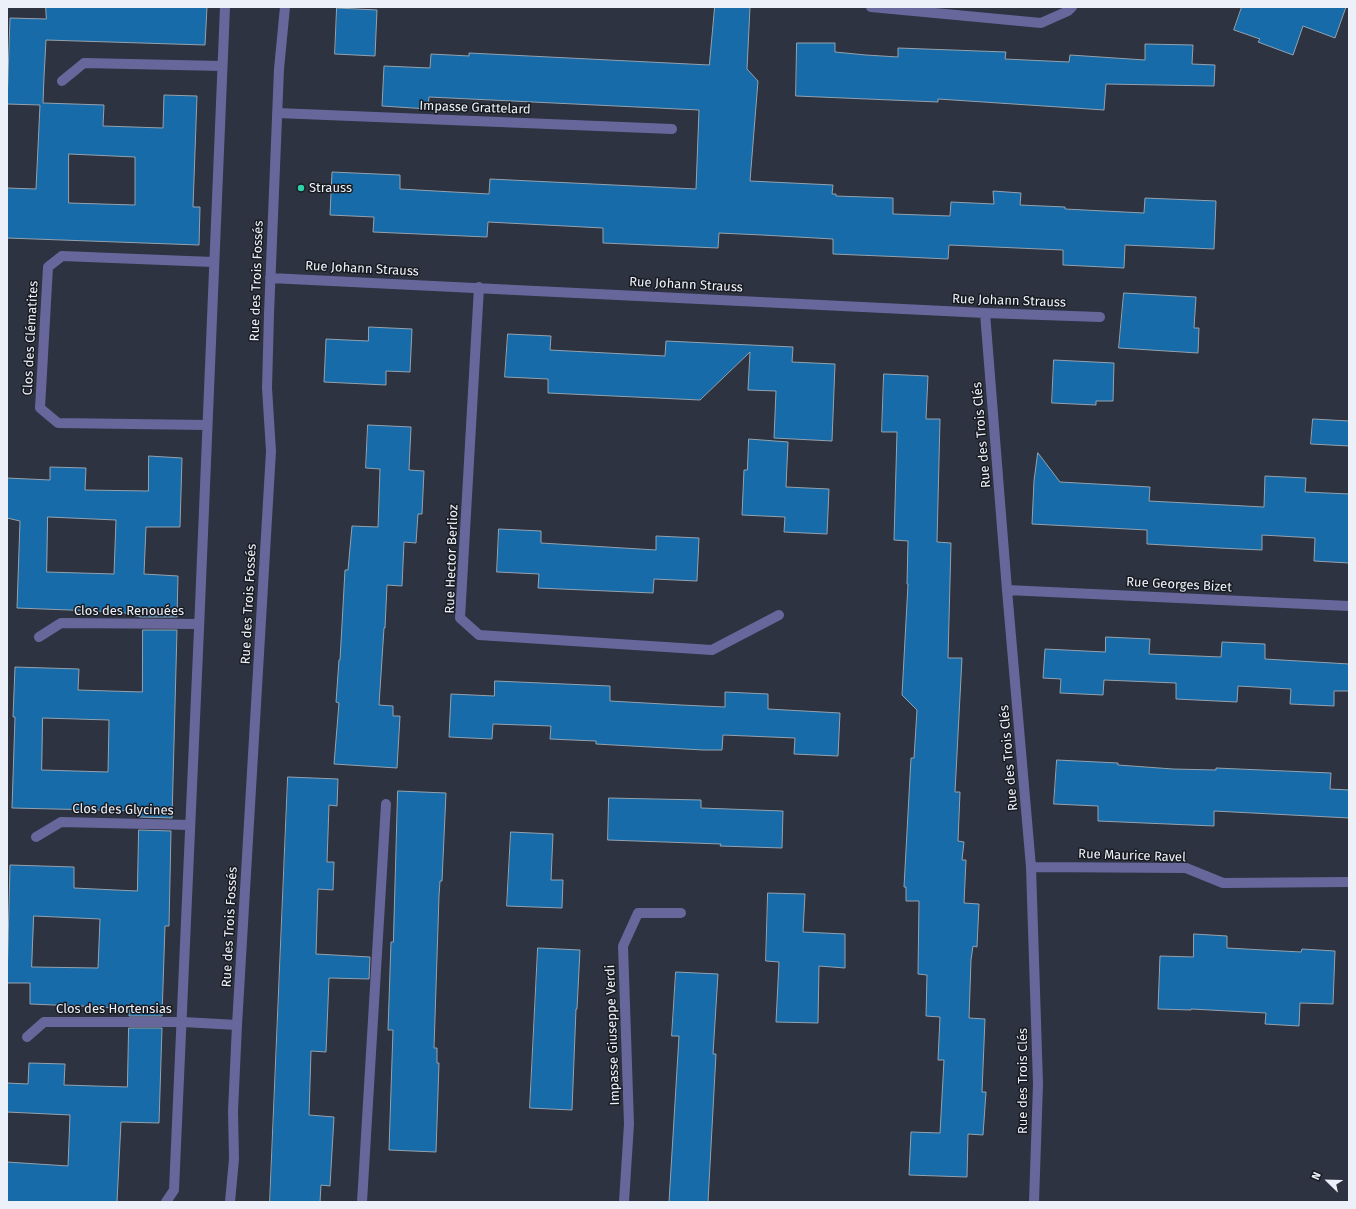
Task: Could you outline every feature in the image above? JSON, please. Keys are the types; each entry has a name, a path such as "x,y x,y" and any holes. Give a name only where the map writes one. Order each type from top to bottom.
{"street":[{"path":"166,1202 174,1190 225,7"},
{"name":"Rue des Trois Fossés","path":"230,1202 234,1159 233,1111 237,1025 271,451 267,388 270,278 279,69 285,7"},
{"path":"871,7 1042,23 1068,11 1072,7"},
{"path":"62,81 84,63 222,66"},
{"name":"Impasse Grattelard","path":"277,112 672,128"},
{"name":"Clos des Clématites","path":"206,425 58,423 40,408 48,267 62,256 213,262"},
{"name":"Rue Johann Strauss","path":"270,278 479,287 985,313 1100,317"},
{"name":"Rue Hector Berlioz","path":"479,287 460,618 479,635 712,650 778,615"},
{"name":"Rue des Trois Clés","path":"985,313 1031,867 1038,1084 1034,1202"},
{"name":"Rue Georges Bizet","path":"1007,590 1349,606"},
{"name":"Clos des Renouées","path":"39,637 61,623 198,624"},
{"path":"362,1202 386,804"},
{"name":"Clos des Glycines","path":"36,837 61,822 190,824"},
{"name":"Rue Maurice Ravel","path":"1031,867 1186,868 1223,883 1349,882"},
{"name":"Impasse Giuseppe Verdi","path":"624,1202 629,1124 623,946 638,913 681,913"},
{"name":"Clos des Hortensias","path":"27,1037 44,1022 182,1022 237,1025"}],"building":[{"path":"46,7 207,7 205,45 46,40 43,103 104,105 103,126 163,128 164,95 197,96 193,207 200,207 199,245 7,238 7,188 36,189 40,105 7,104 10,18 46,19","holes":["69,154 135,157 135,205 69,203"]},
{"path":"715,7 750,7 747,69 758,81 750,181 833,185 832,194 836,194 836,196 893,198 893,214 950,216 951,202 994,204 993,191 1021,193 1020,205 1144,213 1145,198 1216,201 1214,249 1125,245 1124,268 1063,265 1063,250 949,245 948,259 833,254 833,239 762,235 719,233 718,248 603,243 603,228 488,222 487,237 373,232 374,217 330,215 332,172 400,175 400,189 489,194 490,179 696,189 699,110 429,97 428,109 382,106 384,66 430,68 431,54 469,56 469,53 709,65"},
{"path":"1242,7 1346,7 1335,38 1303,26 1293,55 1258,42 1260,39 1234,30"},
{"path":"337,8 377,10 375,56 335,54"},
{"path":"797,43 835,43 835,52 866,55 898,57 898,48 1006,52 1005,59 1069,62 1070,55 1145,60 1145,44 1193,45 1192,64 1215,65 1214,86 1106,84 1104,110 938,99 938,102 796,96"},
{"path":"1124,293 1196,297 1194,328 1199,328 1198,353 1119,348"},
{"path":"369,327 412,329 410,372 386,371 386,385 324,382 326,339 368,341"},
{"path":"508,334 551,336 550,350 665,356 666,341 793,347 792,362 835,364 832,441 774,438 776,391 748,390 750,352 700,400 548,393 548,379 505,377"},
{"path":"1054,360 1114,363 1113,401 1096,401 1096,405 1052,403"},
{"path":"884,374 928,376 926,419 940,419 937,542 951,543 948,658 962,658 955,792 960,792 958,841 964,842 962,860 966,860 964,903 979,904 977,947 973,946 971,960 969,1018 985,1019 982,1092 986,1092 983,1135 968,1134 967,1177 909,1175 911,1132 940,1133 944,1060 938,1060 940,1017 926,1016 927,975 918,974 919,901 906,901 906,887 904,887 911,758 914,758 917,710 902,695 908,584 908,541 894,540 897,432 882,432"},
{"path":"1313,419 1349,421 1349,446 1311,444"},
{"path":"368,425 411,427 409,470 424,471 422,514 418,514 416,543 404,542 402,586 387,585 379,705 393,706 393,716 400,716 397,768 334,764 339,703 336,702 345,570 348,570 352,526 378,527 380,469 366,468"},
{"path":"749,439 788,442 786,487 829,489 827,534 784,532 785,517 742,515 744,470 747,470"},
{"path":"1038,453 1060,482 1150,487 1149,501 1264,507 1265,476 1306,478 1305,492 1349,494 1349,563 1314,561 1315,538 1262,535 1262,550 1219,548 1147,544 1147,530 1032,524 1034,481"},
{"path":"149,456 182,458 180,527 146,527 144,574 178,576 177,617 141,617 121,612 17,608 20,521 7,518 7,478 50,480 50,467 86,468 85,490 148,491","holes":["48,517 116,520 114,574 47,572"]},
{"path":"499,529 541,531 541,543 656,550 656,536 699,538 697,581 654,579 653,593 538,588 539,574 497,572"},
{"path":"143,630 177,630 172,818 139,817 139,811 12,808 15,667 79,669 78,690 142,692","holes":["43,718 109,720 108,772 42,770"]},
{"path":"1106,637 1150,639 1149,654 1221,657 1222,642 1265,644 1265,659 1349,664 1349,691 1334,691 1334,706 1290,704 1291,689 1238,686 1237,702 1176,699 1176,683 1104,680 1103,695 1060,693 1061,679 1043,678 1045,649 1105,652"},
{"path":"495,681 610,686 610,701 681,705 725,707 725,692 768,694 768,709 840,713 838,756 794,754 795,738 723,735 722,750 703,750 596,744 596,741 550,739 551,726 493,724 492,739 449,737 451,694 494,696"},
{"path":"1057,760 1118,763 1118,765 1173,769 1216,770 1216,768 1331,773 1330,789 1349,790 1349,818 1214,811 1214,826 1098,821 1098,806 1054,804"},
{"path":"288,777 338,779 337,806 329,805 327,862 334,862 333,890 318,889 316,954 370,957 369,979 329,978 326,1052 311,1051 309,1115 334,1117 330,1186 321,1185 320,1202 270,1202"},
{"path":"398,791 446,793 442,881 440,881 439,896 434,1048 437,1048 437,1063 439,1063 436,1152 389,1150 393,1030 388,1030 391,942 393,942"},
{"path":"609,798 701,800 701,808 783,811 782,848 608,840"},
{"path":"139,830 171,831 169,926 165,926 162,1016 129,1016 129,1010 104,1007 30,1004 30,983 7,983 10,865 74,867 74,888 137,891","holes":["34,916 100,919 98,968 32,967"]},
{"path":"511,832 553,834 551,880 563,880 562,908 507,906"},
{"path":"768,893 805,894 803,932 845,934 845,968 819,966 818,1023 776,1022 779,962 766,961"},
{"path":"1194,934 1227,936 1227,948 1301,952 1302,949 1335,951 1333,1004 1300,1003 1299,1026 1265,1024 1266,1013 1191,1009 1158,1009 1160,956 1193,957"},
{"path":"538,948 580,950 572,1110 530,1108"},
{"path":"676,972 718,974 713,1054 716,1054 708,1202 669,1202 679,1036 672,1036"},
{"path":"129,1028 162,1028 159,1123 121,1122 117,1202 7,1202 7,1162 68,1166 70,1115 7,1112 7,1083 28,1084 29,1063 65,1064 64,1085 127,1087"}],"place":[{"name":"Strauss","path":"301,188"}]}
